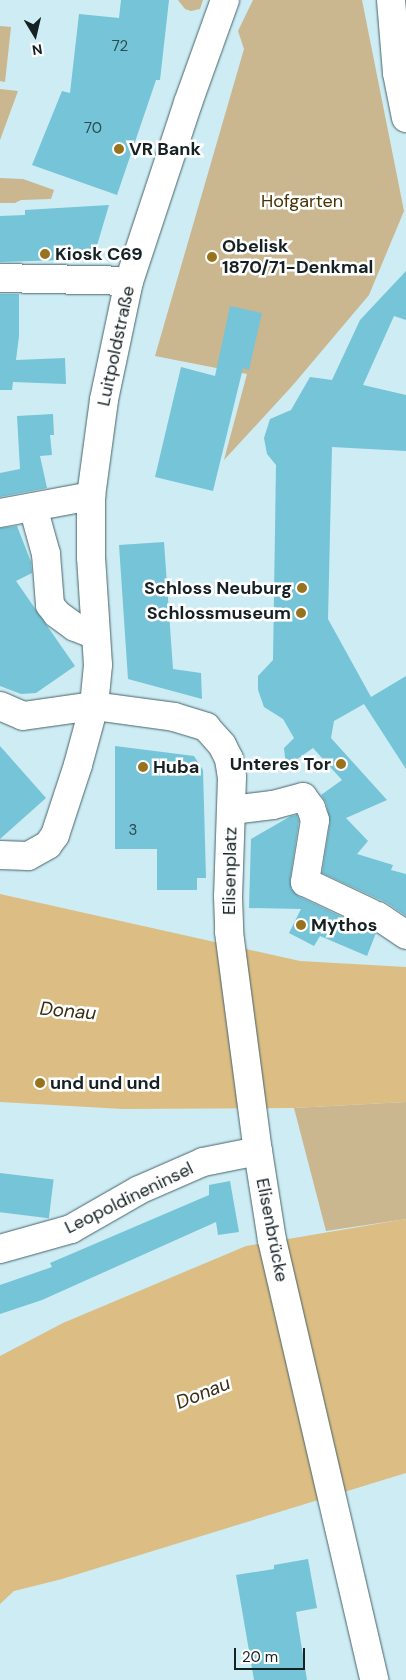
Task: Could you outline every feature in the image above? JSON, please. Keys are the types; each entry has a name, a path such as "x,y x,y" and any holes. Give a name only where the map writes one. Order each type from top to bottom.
{"main road":[{"name":"Luitpoldstraße","path":"0,855 28,856 48,845 55,835 78,765 94,706 98,664 91,557 90,496 94,458 104,400 129,281 188,103 225,0"},
{"path":"391,0 397,72 406,118"},
{"path":"0,278 129,281"},
{"path":"0,513 90,496"},
{"path":"33,507 46,554 50,605 57,614 75,627 96,634"},
{"path":"0,706 23,716 94,706"},
{"name":"Elisenplatz","path":"94,706 174,717 206,727 222,745 229,759 232,777 228,896 229,932"},
{"name":"Elisenplatz","path":"232,810 273,805 303,797 311,808 315,820 306,882 375,914 406,935"},
{"name":"Elisenbrücke","path":"229,932 258,1151 272,1240 374,1680"},
{"name":"Leopoldineninsel","path":"0,1249 71,1229 139,1190 204,1162 258,1151"}],"green space":[{"path":"178,0 203,0 200,9 191,11 185,9"},
{"name":"Hofgarten","path":"253,0 362,0 404,211 369,295 293,385 224,460 247,374 155,356 244,49 238,31"},
{"path":"0,26 11,27 5,82 0,81"},
{"path":"0,89 18,91 0,140"},
{"path":"0,178 23,179 54,190 51,199 0,203"},
{"path":"406,1102 406,1219 326,1231 294,1108"}],"water":[{"name":"Donau","path":"0,894 300,961 406,967 406,1102 294,1108 123,1109 0,1102"},
{"name":"Donau","path":"406,1219 406,1473 62,1579 14,1591 0,1604 0,1356 63,1323 246,1246"}],"building":[{"path":"121,0 169,0 160,80 156,80 117,195 32,165 62,91 70,93 79,14 119,18"},
{"path":"109,205 93,259 0,262 0,216 25,215 25,210"},
{"name":"Schloss Neuburg","path":"406,271 406,320 394,316 363,385 406,395 406,451 332,447 328,619 371,697 406,676 406,769 364,704 334,721 331,738 387,800 346,818 368,841 357,854 393,865 391,870 406,874 406,916 387,903 322,873 330,822 326,803 321,795 342,780 313,748 286,767 284,748 294,738 283,719 264,707 258,690 258,676 273,660 276,465 267,454 264,438 270,419 291,410 310,377 332,380 360,320"},
{"path":"0,294 19,294 19,336 16,360 65,358 66,384 13,382 12,390 0,390"},
{"path":"230,306 262,313 249,370 243,368 213,491 155,477 181,367 215,376"},
{"path":"53,414 54,435 50,435 52,455 40,456 47,488 0,497 0,473 20,469 17,416"},
{"path":"17,526 31,562 32,573 16,581 75,666 36,693 21,694 0,686 0,528"},
{"path":"164,542 173,669 201,673 202,699 128,679 119,545"},
{"path":"0,746 46,798 0,839"},
{"path":"115,746 194,756 203,770 206,878 197,878 197,890 157,890 157,849 115,849"},
{"path":"297,815 299,821 290,880 291,889 298,896 376,933 367,956 320,936 314,946 289,933 301,909 249,908 251,839 291,816"},
{"path":"0,1173 54,1180 49,1218 0,1212"},
{"path":"230,1181 239,1232 218,1235 216,1222 42,1300 0,1314 0,1285 52,1267 50,1263 209,1195 209,1185"},
{"path":"308,1559 317,1608 296,1612 307,1680 254,1680 236,1575 274,1569 274,1565"}],"place":[{"name":"VR Bank","path":"119,149"},
{"name":"Kiosk C69","path":"45,254"},
{"name":"Obelisk 1870/71-Denkmal","path":"212,257"},
{"name":"Schloss Neuburg","path":"302,588"},
{"name":"Schlossmuseum","path":"301,613"},
{"name":"Unteres Tor","path":"341,764"},
{"name":"Huba","path":"143,767"},
{"name":"Mythos","path":"301,925"},
{"name":"und und und","path":"40,1083"}]}
